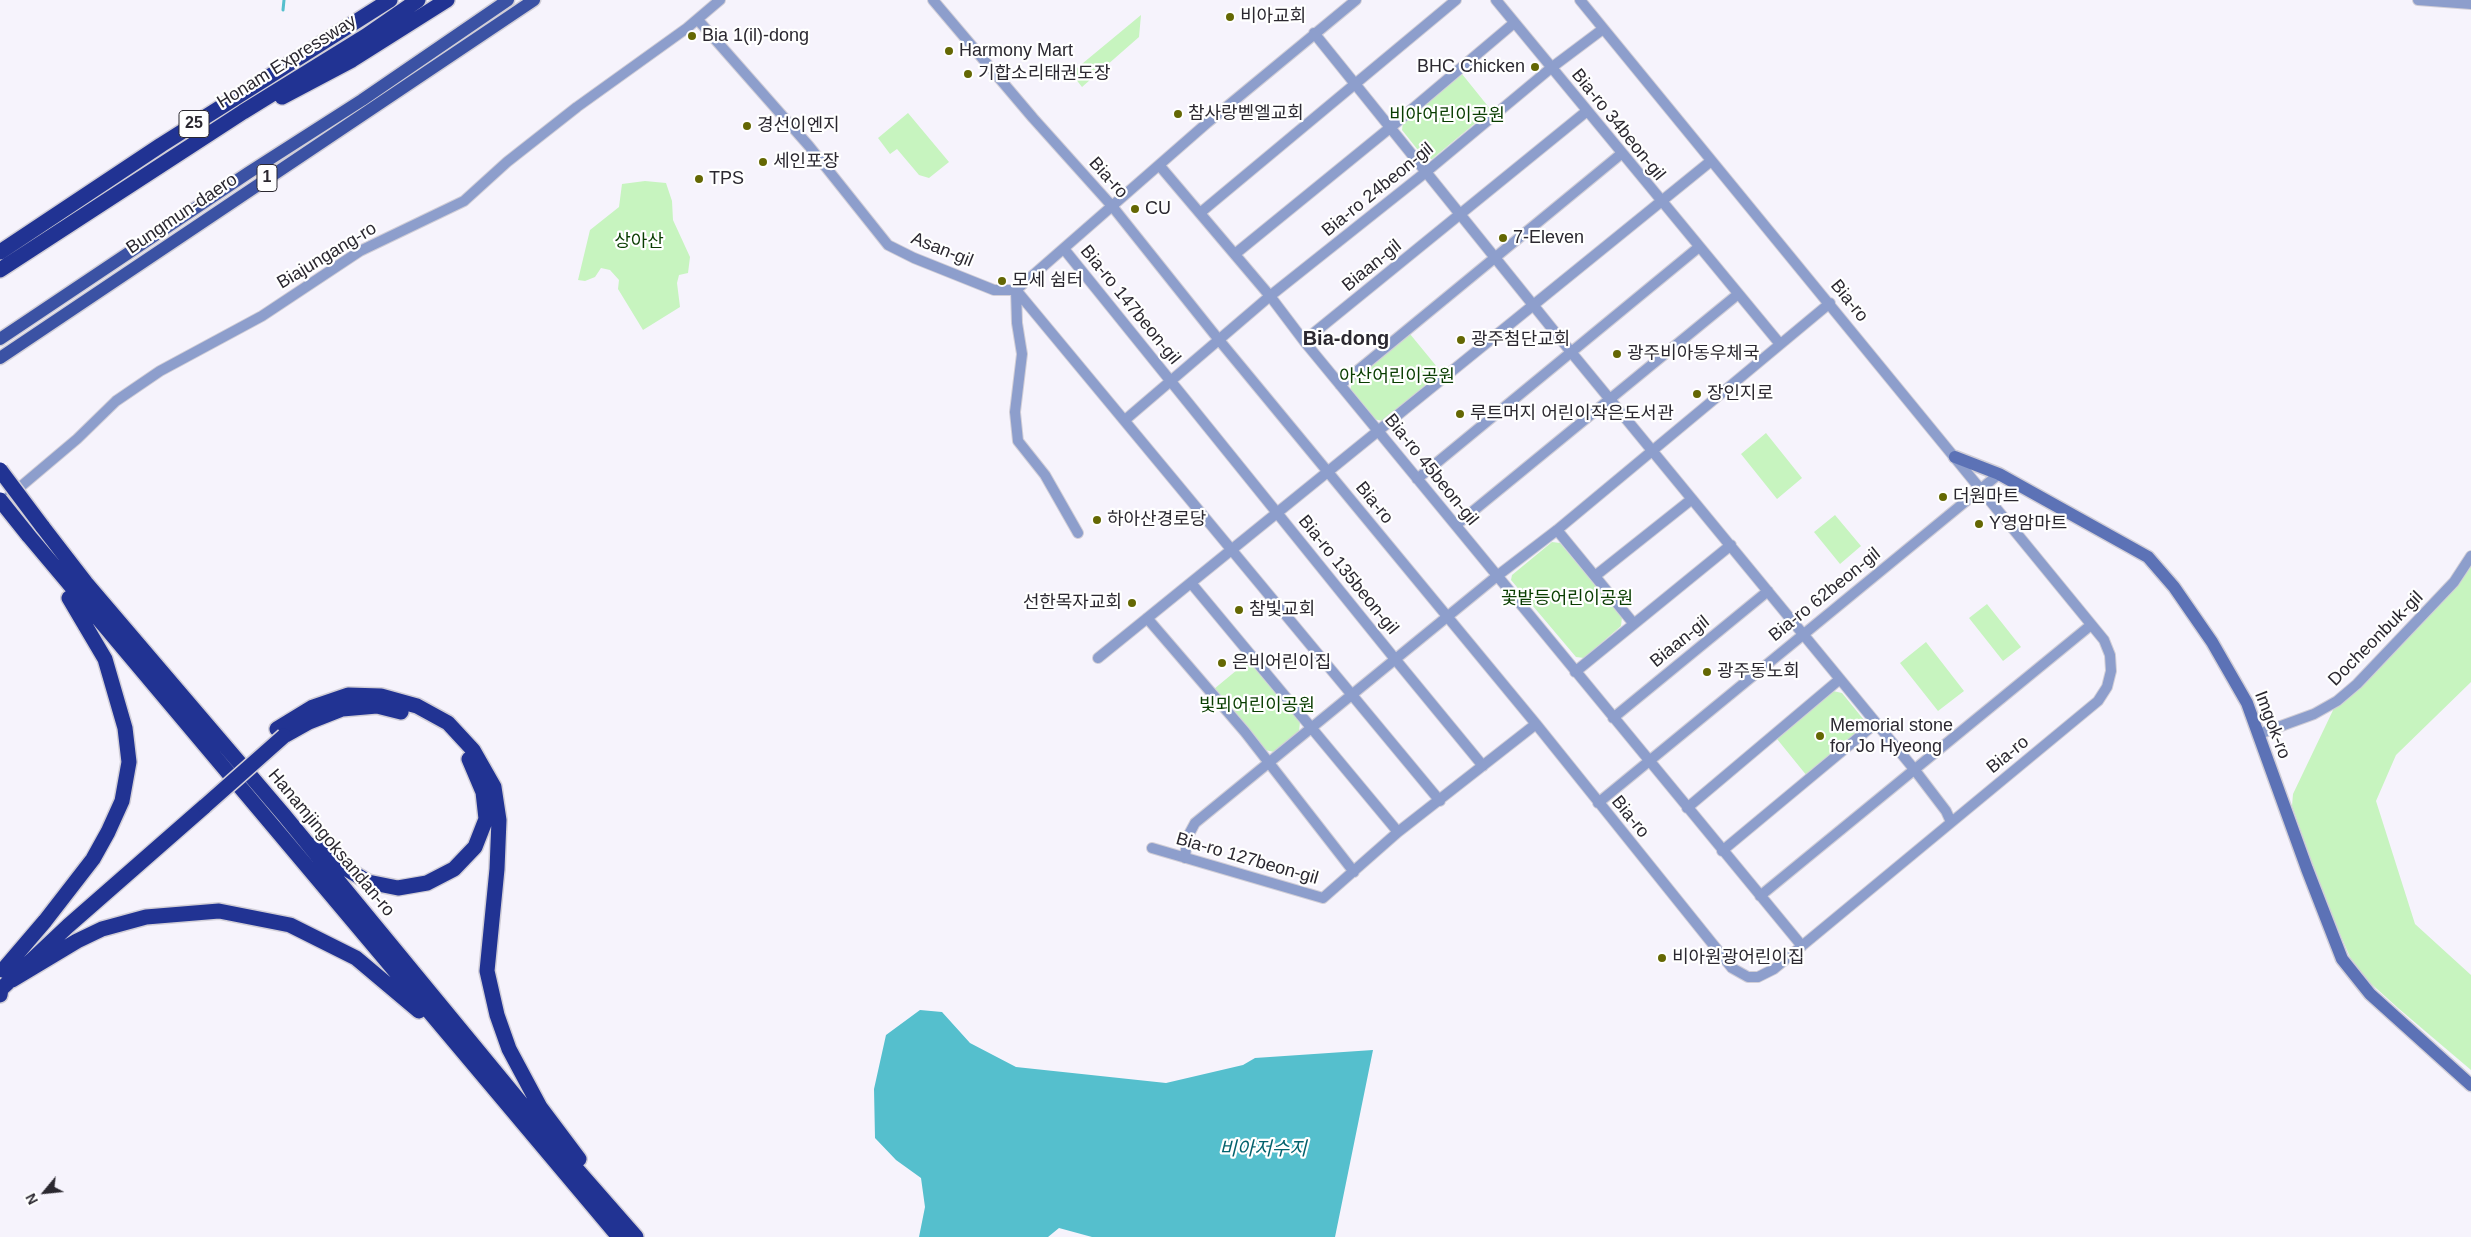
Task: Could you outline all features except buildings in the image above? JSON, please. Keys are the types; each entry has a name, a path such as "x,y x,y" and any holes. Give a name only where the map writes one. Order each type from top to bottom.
{"highway":[{"name":"Honam Expressway","path":"0,252 161,145 390,0"},
{"name":"Honam Expressway","path":"0,270 243,112 366,36 418,0"},
{"path":"243,112 296,91 352,60 447,0"},
{"name":"Hanamjingoksandan-ro","path":"0,470 86,582 284,815 628,1234"},
{"name":"Hanamjingoksandan-ro","path":"0,500 454,1041 628,1234"},
{"path":"0,995 5,974 93,859 108,832 122,801 129,762 125,728 105,659 75,606 40,562 30,538"},
{"path":"5,974 68,926 202,802 281,732 313,707 348,695 381,696 417,706 448,723 473,750 494,787 499,820 497,869 487,970 497,1015 509,1048 540,1107 584,1166 609,1194 628,1234"},
{"path":"281,732 342,709 378,706 412,714 444,732 468,758 483,792 486,819 475,847 454,869 428,883 398,888 368,882 342,866 284,815"},
{"path":"5,974 102,929 146,916 219,911 290,925 356,958 454,1041"}],"main road":[{"name":"Bungmun-daero","path":"0,339 362,100 508,0"},
{"name":"Bungmun-daero","path":"0,358 534,0"},
{"name":"Imgok-ro","path":"1955,457 1999,474 2148,557 2174,587 2212,642 2247,703 2303,860 2342,959 2370,994 2471,1085"}],"street":[{"name":"Biajungang-ro","path":"0,504 76,439 116,401 160,372 262,316 360,251 464,201 508,162 577,108 698,20 720,0"},
{"name":"Bia-ro","path":"933,0 1033,118 1112,206 1446,618 1536,724 1732,968 1748,977 1766,974 2098,701 2109,679 2110,655 2104,640 1830,302 1710,161 1580,0"},
{"path":"1078,533 1045,475 1018,441 1015,412 1022,354 1016,323 1016,290 1159,165 1314,33 1356,0"},
{"path":"1200,213 1456,0"},
{"path":"1496,0 1551,68"},
{"path":"2418,0 2471,4"},
{"name":"Asan-gil","path":"698,20 809,146 888,245 914,258 994,290 1016,290"},
{"path":"1235,254 1390,128 1514,23"},
{"name":"Bia-ro 24beon-gil","path":"1219,340 1270,296 1426,172 1551,68 1603,29"},
{"path":"1314,33 1495,259 1914,768 1946,811 1951,822"},
{"name":"Bia-ro 34beon-gil","path":"1551,68 1660,201"},
{"name":"Biaan-gil","path":"1304,342 1587,111"},
{"path":"1159,165 1270,296 1304,342 1340,384 1621,154"},
{"name":"Bia-ro 34beon-gil","path":"1327,471 1710,161"},
{"path":"1660,201 1780,344"},
{"path":"1417,478 1699,247"},
{"name":"Bia-ro 147beon-gil","path":"1064,249 1276,512"},
{"path":"1016,290 1233,548 1440,801"},
{"path":"1456,526 1738,295"},
{"path":"1446,618 1653,451 1830,302"},
{"name":"Bia-ro 147beon-gil","path":"1125,420 1219,340"},
{"name":"Bia-ro 45beon-gil","path":"1340,384 1497,576"},
{"path":"1098,658 1191,584 1327,471"},
{"name":"Bia-ro 62beon-gil","path":"1598,803 1803,632 1919,542 1999,474"},
{"path":"1595,576 1692,499"},
{"name":"Bia-ro 135beon-gil","path":"1276,512 1395,660"},
{"path":"1557,530 1634,624"},
{"path":"1575,672 1731,545"},
{"name":"Docheonbuk-gil","path":"2259,734 2314,714 2337,701 2357,684 2454,582 2471,556"},
{"path":"1497,576 1648,762 1802,946"},
{"path":"1191,584 1398,832"},
{"name":"Biaan-gil","path":"1612,718 1768,590"},
{"path":"1147,618 1270,763"},
{"name":"Bia-ro 135beon-gil","path":"1185,858 1188,838 1195,823 1446,618"},
{"path":"1760,896 2091,625"},
{"path":"1395,660 1483,766"},
{"path":"1687,808 1840,679"},
{"name":"Bia-ro 127beon-gil","path":"1152,848 1323,898 1398,832 1536,724"},
{"path":"1722,851 1876,724"},
{"name":"Bia-ro 127beon-gil","path":"1270,763 1354,872"}],"green space":[{"path":"1141,15 1139,37 1082,87 1071,73"},
{"name":"비아어린이공원","path":"1462,74 1491,110 1432,159 1425,159 1402,130 1403,122"},
{"path":"908,113 949,162 929,178 919,175 897,149 890,154 878,138"},
{"name":"상아산","path":"645,181 666,183 672,201 673,220 690,257 688,273 679,275 677,283 680,307 643,330 618,289 619,280 610,270 601,268 595,277 585,281 578,280 590,230 619,207 622,184"},
{"name":"아산어린이공원","path":"1410,334 1442,373 1383,421 1373,419 1350,391 1352,382"},
{"path":"1766,433 1802,478 1777,499 1741,454"},
{"path":"1835,515 1861,546 1840,564 1814,532"},
{"name":"꽃밭등어린이공원","path":"1552,542 1560,543 1622,617 1621,626 1584,658 1576,657 1511,580 1512,575"},
{"path":"2471,560 2471,682 2396,755 2376,801 2415,924 2471,975 2471,1070 2367,980 2350,957 2324,897 2292,806 2293,794 2336,704"},
{"path":"1987,604 2021,647 2003,661 1969,618"},
{"path":"1926,642 1964,691 1938,711 1900,663"},
{"name":"빛뫼어린이공원","path":"1249,660 1300,722 1299,731 1274,752 1265,750 1214,689"},
{"path":"1833,691 1842,693 1864,720 1864,728 1807,776 1777,739"}],"water":[{"name":"비아저수지","path":"920,1010 942,1012 970,1043 1016,1067 1166,1083 1243,1065 1255,1058 1373,1050 1335,1237 1092,1237 1059,1228 1048,1237 919,1237 925,1207 921,1178 896,1160 875,1138 874,1089 886,1035"}],"waterway":[{"path":"283,10 284,0"}],"place":[{"name":"비아교회","path":"1230,17"},
{"name":"Bia 1(il)-dong","path":"692,36"},
{"name":"Harmony Mart","path":"949,51"},
{"name":"BHC Chicken","path":"1535,67"},
{"name":"기합소리태권도장","path":"968,74"},
{"name":"참사랑벧엘교회","path":"1178,114"},
{"name":"경선이엔지","path":"747,126"},
{"name":"세인포장","path":"763,162"},
{"name":"TPS","path":"699,179"},
{"name":"CU","path":"1135,209"},
{"name":"7-Eleven","path":"1503,238"},
{"name":"모세 쉼터","path":"1002,281"},
{"name":"광주첨단교회","path":"1461,340"},
{"name":"광주비아동우체국","path":"1617,354"},
{"name":"장인지로","path":"1697,394"},
{"name":"루트머지 어린이작은도서관","path":"1460,414"},
{"name":"더원마트","path":"1943,497"},
{"name":"하아산경로당","path":"1097,520"},
{"name":"Y영암마트","path":"1979,524"},
{"name":"선한목자교회","path":"1132,603"},
{"name":"참빛교회","path":"1239,610"},
{"name":"은비어린이집","path":"1222,663"},
{"name":"광주동노회","path":"1707,672"},
{"name":"Memorial stone for Jo Hyeong","path":"1820,736"},
{"name":"비아원광어린이집","path":"1662,958"}],"district":[{"name":"Bia-dong","path":"1346,339"}]}
